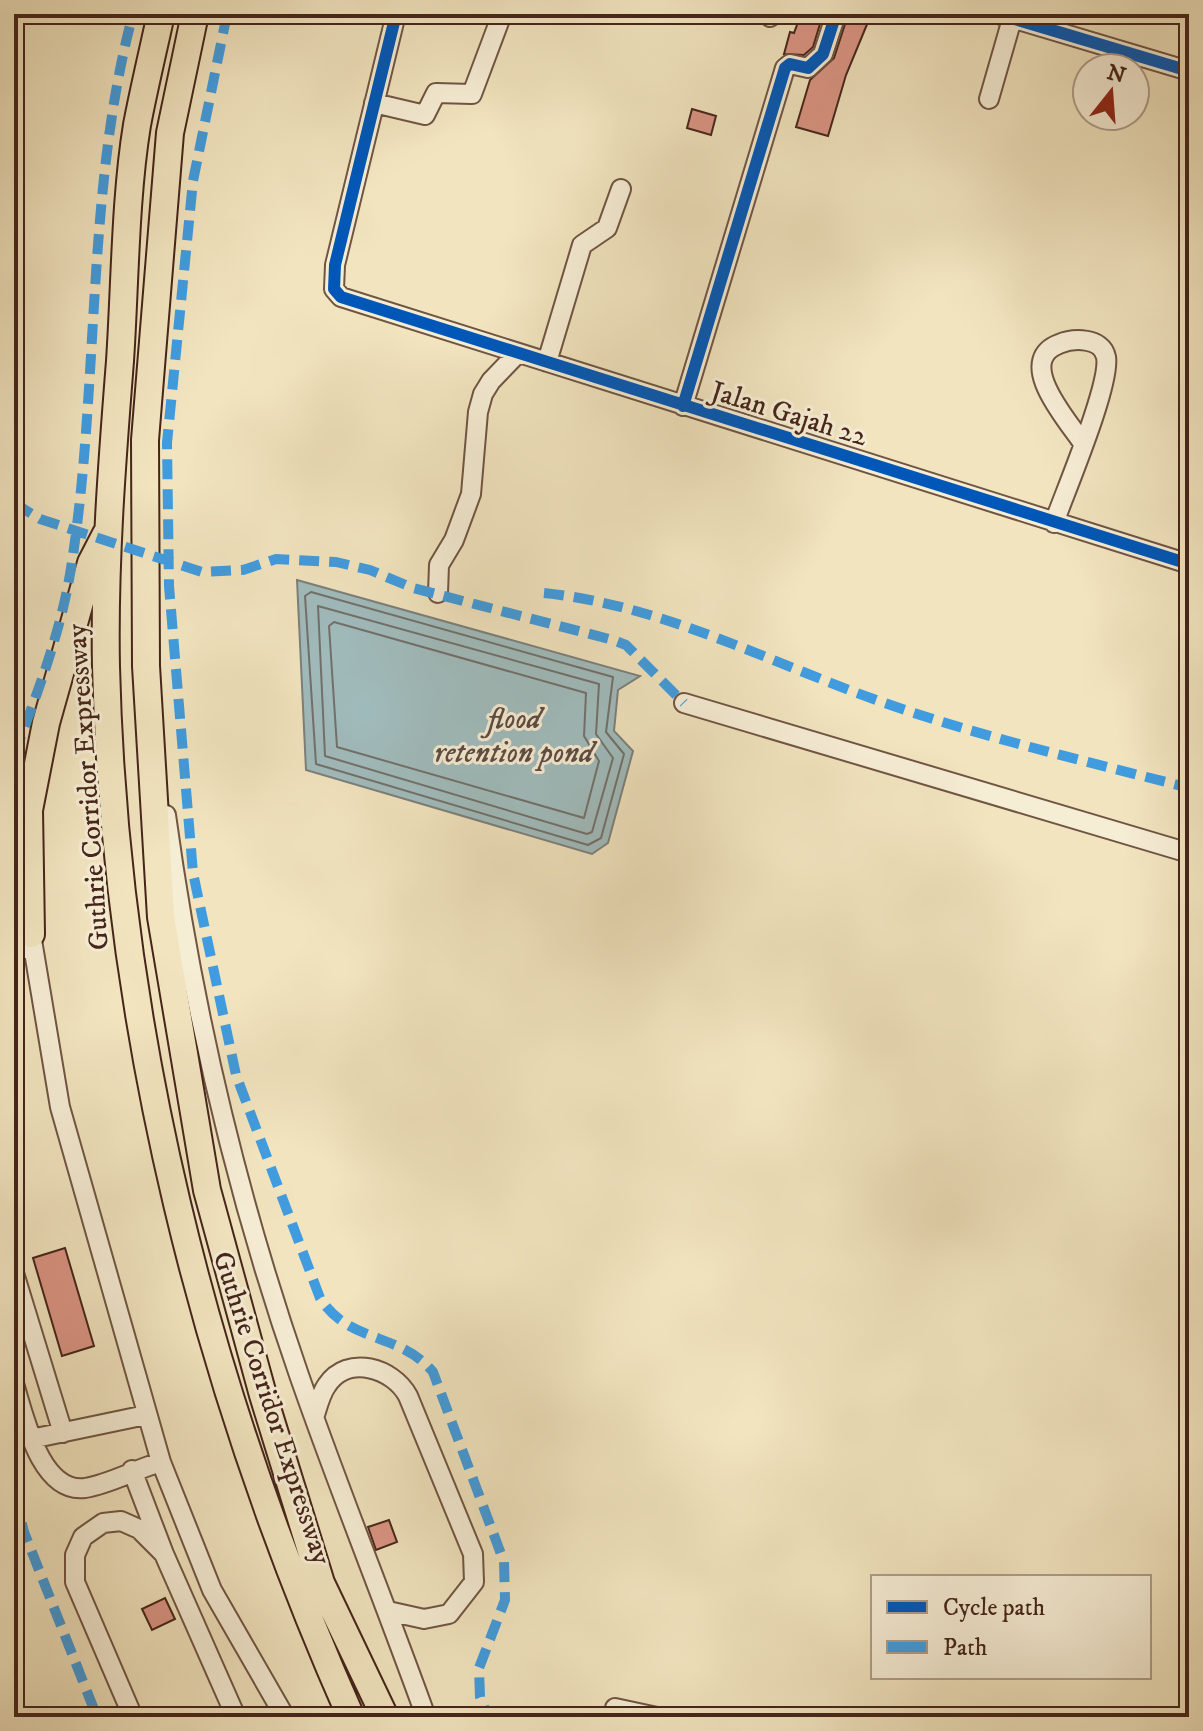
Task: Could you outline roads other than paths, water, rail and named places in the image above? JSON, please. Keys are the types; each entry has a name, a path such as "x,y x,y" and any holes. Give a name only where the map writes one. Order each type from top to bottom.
{"highway":[{"name":"Guthrie Corridor Expressway","path":"161,14 137,128 110,528 106,667 125,918 177,1210 233,1405 300,1603 351,1717"},
{"name":"Guthrie Corridor Expressway","path":"195,14 170,133 145,440 146,666 161,917 207,1190 263,1395 321,1583 385,1717"},
{"path":"31,934 32,796 46,723 91,563 110,528"}],"street":[{"path":"396,14 374,103 425,115 436,93 472,94 502,14"},
{"path":"683,406 785,68 790,64 808,68 819,60 836,14"},
{"path":"989,99 1005,16 1189,71"},
{"name":"Jalan Gajah 22","path":"374,103 335,265 334,289 351,303 1189,564"},
{"path":"547,362 582,245 607,228 621,189"},
{"path":"1054,523 1099,394 1106,356 1099,346 1088,341 1067,341 1053,346 1045,358 1042,382 1082,442"},
{"path":"438,593 439,565 454,540 471,494 478,412 483,394 506,350"},
{"path":"146,666 179,907 224,1127 299,1376 426,1717"},
{"path":"684,703 1189,853"},
{"path":"14,958 31,934"},
{"path":"31,934 60,1107 161,1462 212,1590 285,1717"},
{"path":"14,1273 63,1433"},
{"path":"315,1415 323,1393 334,1378 363,1367 393,1376 408,1396 473,1554 474,1582 449,1614 424,1619 388,1611"},
{"path":"14,1384 31,1439 49,1471 64,1485 85,1488 161,1462"},
{"path":"31,1439 146,1415"},
{"path":"132,1470 164,1554 236,1717"},
{"path":"133,1717 75,1582 75,1555 83,1537 103,1523 121,1521 139,1529 164,1554"},
{"path":"615,1708 657,1717"}],"water":[{"name":"flood retention pond","path":"297,580 640,676 618,690 614,731 633,751 608,843 592,854 306,770"}]}
